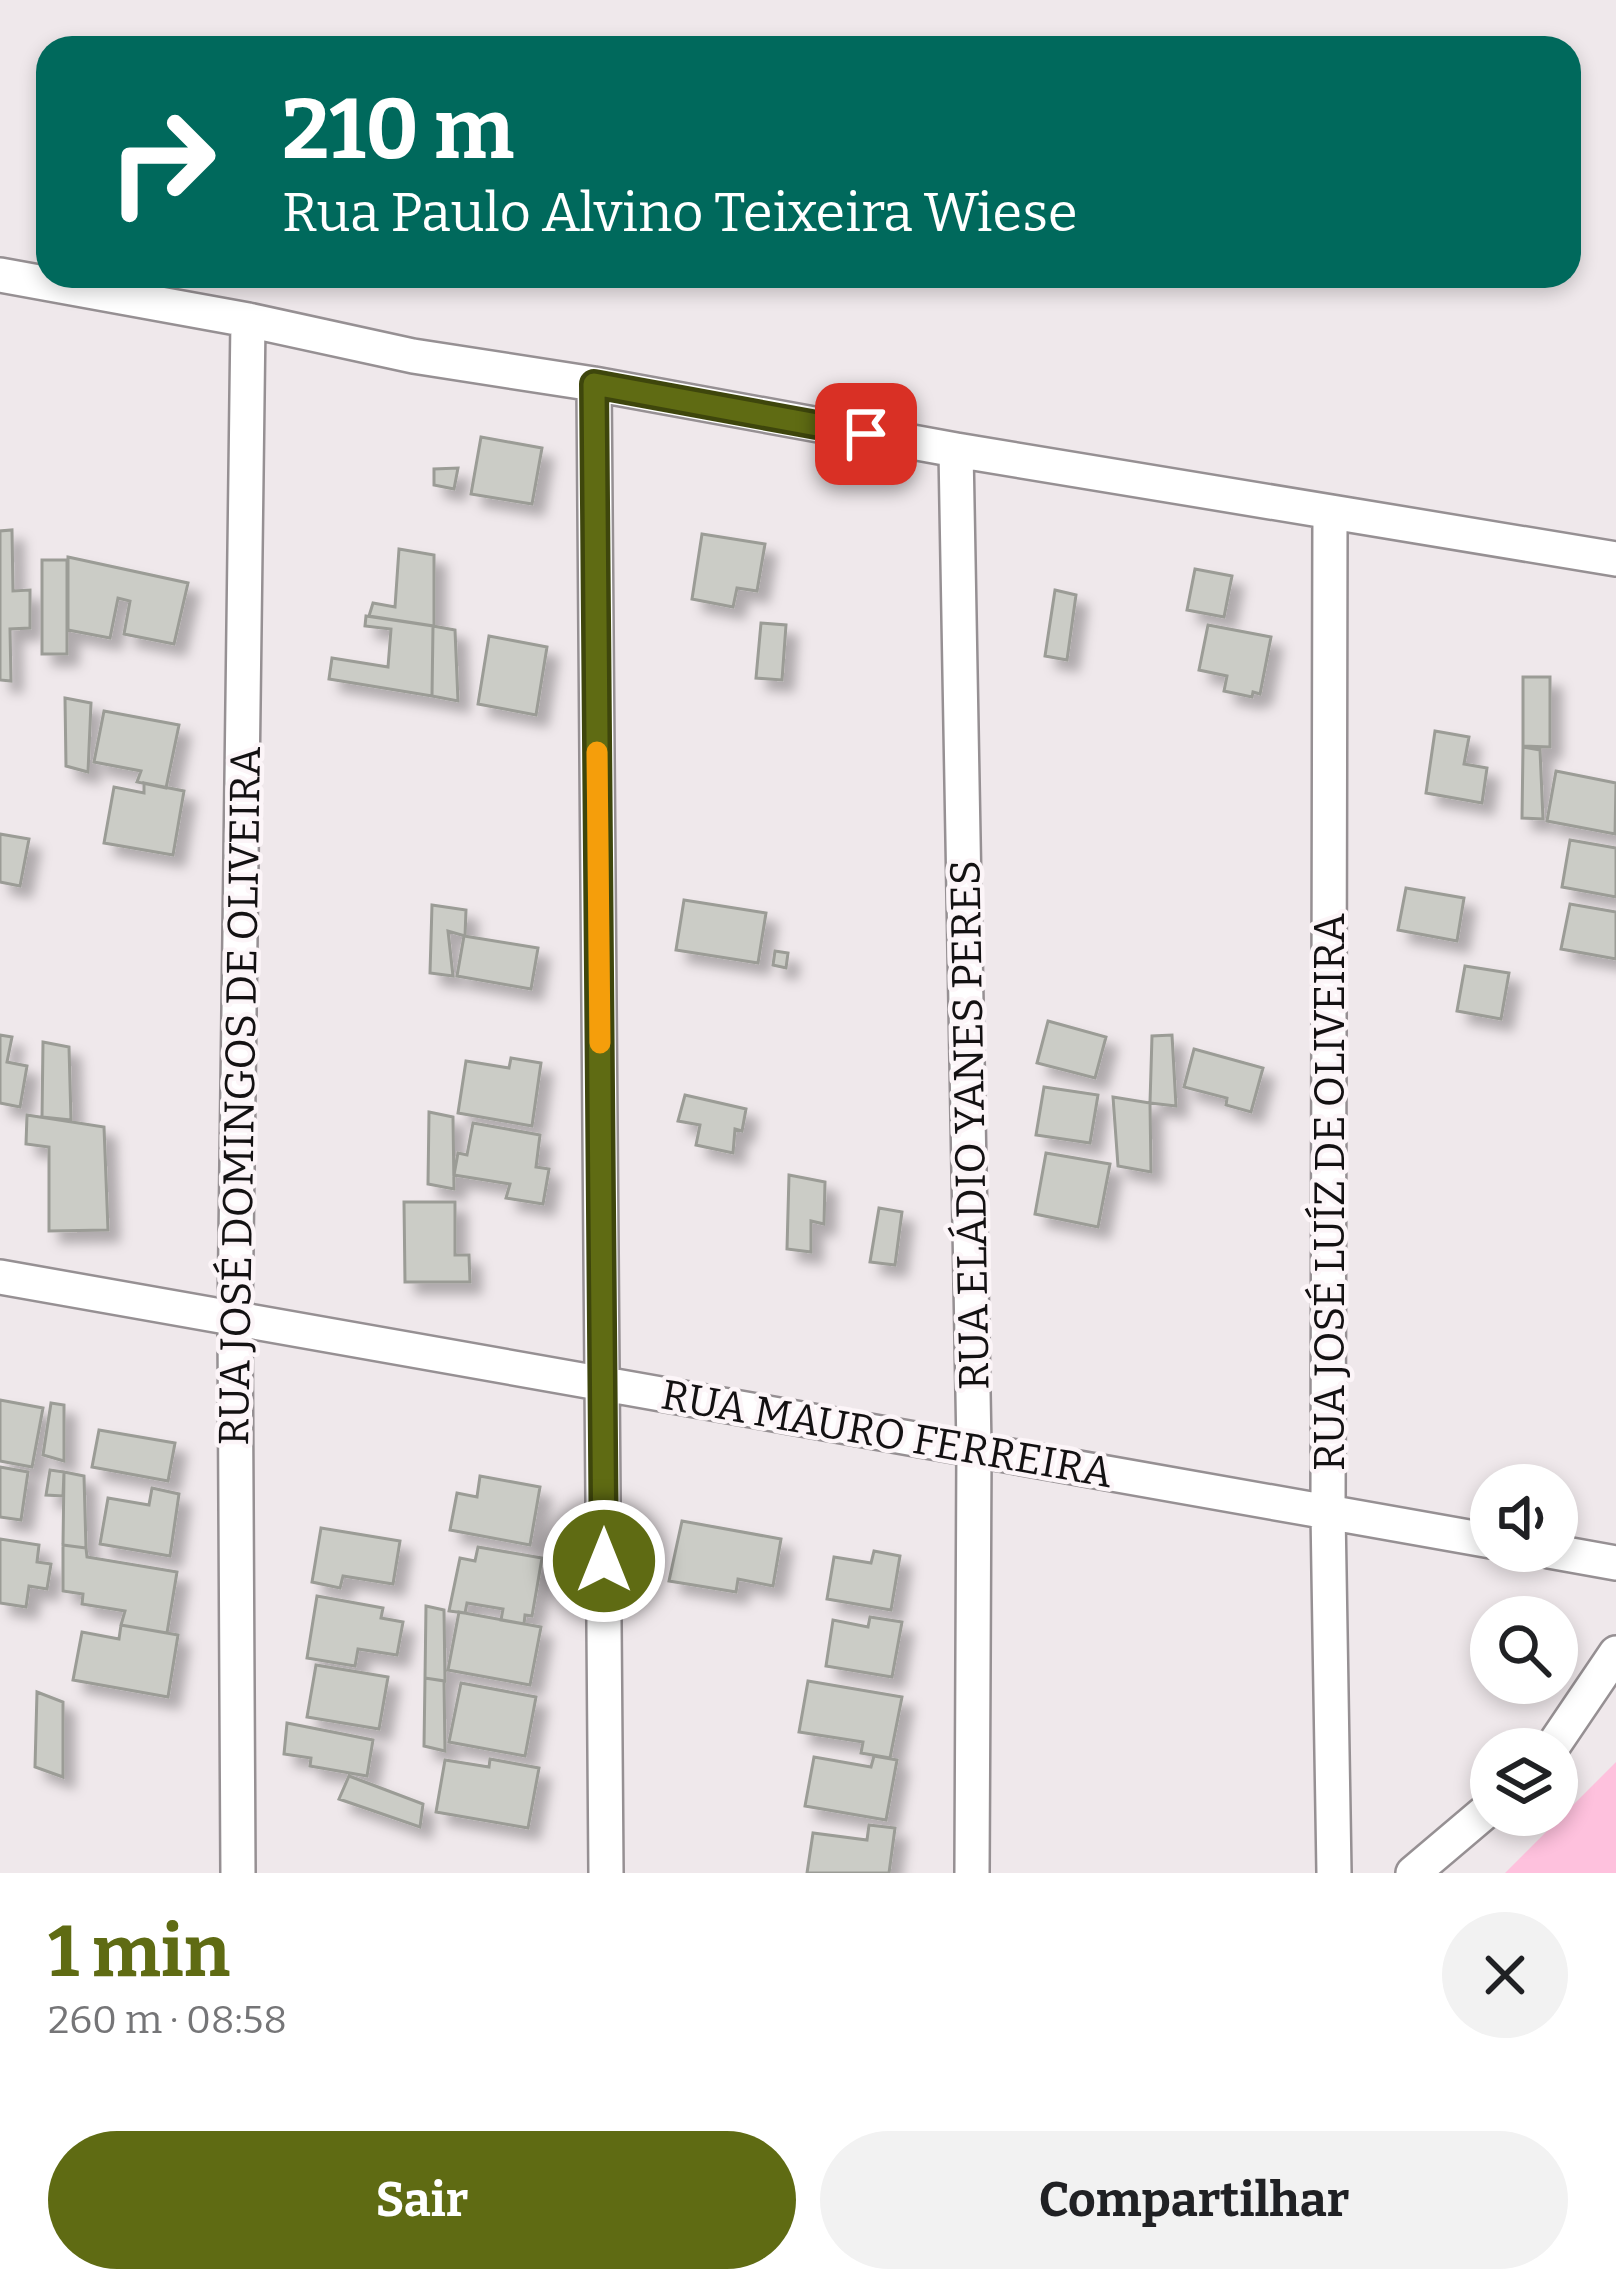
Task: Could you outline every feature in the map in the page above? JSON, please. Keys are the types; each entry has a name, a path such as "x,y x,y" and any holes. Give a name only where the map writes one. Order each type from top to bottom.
{"street":[{"path":"0,274 36,281"},
{"path":"75,288 413,356 1616,559"},
{"name":"RUA JOSÉ DOMINGOS DE OLIVEIRA","path":"238,1873 235,1318 248,320"},
{"path":"594,384 606,1873"},
{"name":"RUA ELÁDIO YANES PERES","path":"956,450 974,1448 973,1873"},
{"name":"RUA JOSÉ LUÍZ DE OLIVEIRA","path":"1330,512 1328,1512 1334,1873"},
{"name":"RUA MAURO FERREIRA","path":"0,1277 1470,1537"},
{"path":"1578,1556 1616,1563"},
{"path":"1565,1728 1616,1653"},
{"path":"1413,1873 1470,1825"}],"shaded area":[{"path":"1616,1762 1616,1873 1505,1873 1542,1836 1578,1836 1578,1800"}],"building":[{"path":"481,437 542,448 532,504 471,494"},
{"path":"458,468 454,489 434,485 434,469"},
{"path":"12,530 13,591 30,590 30,628 10,629 11,681 0,680 0,531"},
{"path":"702,534 765,544 757,591 737,588 733,607 692,599"},
{"path":"399,549 434,555 434,626 369,616 373,603 395,607"},
{"path":"68,557 188,583 174,644 124,634 130,601 118,598 110,638 68,630"},
{"path":"42,560 67,560 67,654 42,654"},
{"path":"1195,569 1232,576 1224,617 1187,610"},
{"path":"1055,590 1076,595 1067,660 1045,656"},
{"path":"366,616 433,626 432,696 329,679 332,658 388,667 391,629 365,626"},
{"path":"761,623 786,625 782,680 756,678"},
{"path":"1208,625 1271,637 1260,694 1253,692 1252,697 1224,691 1227,676 1199,670"},
{"path":"433,626 455,630 458,701 432,696"},
{"path":"489,636 547,647 536,715 478,704"},
{"path":"1523,677 1550,677 1550,747 1523,746"},
{"path":"65,698 91,703 88,772 66,766"},
{"path":"104,711 179,725 166,788 137,782 141,771 94,762"},
{"path":"1435,731 1469,737 1464,764 1487,768 1482,803 1426,793"},
{"path":"1523,747 1540,750 1543,819 1522,818"},
{"path":"1556,771 1616,783 1615,834 1547,821"},
{"path":"144,783 184,791 173,855 104,843 114,787 144,793"},
{"path":"0,834 29,839 20,886 0,882"},
{"path":"1570,840 1616,848 1616,897 1562,887"},
{"path":"1406,888 1464,898 1457,941 1398,930"},
{"path":"684,900 766,913 758,963 676,950"},
{"path":"1570,904 1616,912 1616,959 1561,949"},
{"path":"432,905 466,910 465,936 448,931 453,976 430,973"},
{"path":"464,936 538,948 531,989 457,976"},
{"path":"775,951 788,953 786,968 773,965"},
{"path":"1465,966 1509,973 1501,1019 1457,1011"},
{"path":"1048,1021 1106,1037 1095,1078 1037,1063"},
{"path":"0,1035 12,1037 7,1062 27,1066 20,1107 0,1103"},
{"path":"1172,1035 1176,1106 1150,1103 1152,1036"},
{"path":"43,1042 69,1047 71,1120 42,1117"},
{"path":"1194,1049 1263,1068 1251,1112 1226,1105 1227,1098 1184,1087"},
{"path":"511,1058 541,1063 532,1126 458,1113 466,1061 509,1068"},
{"path":"1044,1087 1098,1095 1090,1143 1036,1135"},
{"path":"685,1095 746,1109 742,1131 735,1129 733,1153 696,1145 700,1125 678,1121"},
{"path":"1113,1097 1150,1103 1151,1172 1118,1166"},
{"path":"429,1112 453,1117 454,1189 428,1184"},
{"path":"27,1115 104,1127 108,1230 49,1231 49,1147 26,1144"},
{"path":"473,1123 540,1135 536,1167 549,1169 543,1204 506,1198 510,1184 454,1175 458,1153 467,1155"},
{"path":"1046,1153 1110,1164 1098,1227 1035,1214"},
{"path":"789,1175 825,1182 824,1224 811,1221 811,1252 787,1249"},
{"path":"404,1202 455,1202 455,1255 469,1255 470,1282 405,1282"},
{"path":"879,1208 902,1212 895,1265 870,1262"},
{"path":"0,1400 43,1408 32,1467 0,1461"},
{"path":"51,1403 64,1405 64,1461 43,1455"},
{"path":"99,1430 175,1443 168,1481 92,1467"},
{"path":"0,1467 28,1472 21,1520 0,1517"},
{"path":"50,1470 64,1472 63,1496 46,1495"},
{"path":"64,1472 84,1476 86,1548 63,1545"},
{"path":"480,1476 540,1487 530,1545 450,1530 457,1493 477,1497"},
{"path":"152,1488 179,1494 170,1556 100,1544 108,1498 149,1505"},
{"path":"682,1521 781,1539 773,1586 738,1579 736,1592 669,1581"},
{"path":"321,1528 400,1541 393,1584 343,1576 340,1588 312,1582"},
{"path":"0,1539 39,1545 37,1562 51,1564 47,1589 29,1586 26,1607 0,1603"},
{"path":"63,1545 86,1548 87,1557 177,1572 167,1633 121,1625 125,1611 82,1604 83,1594 63,1591"},
{"path":"478,1547 542,1558 532,1616 525,1615 524,1624 501,1620 503,1609 467,1603 465,1613 449,1611 460,1558 475,1561"},
{"path":"874,1551 900,1556 891,1610 827,1599 834,1557 871,1563"},
{"path":"317,1596 383,1608 381,1618 403,1622 397,1655 358,1649 355,1666 307,1658"},
{"path":"426,1606 444,1610 445,1681 425,1678"},
{"path":"459,1612 541,1627 530,1685 448,1670"},
{"path":"870,1617 902,1622 892,1677 826,1666 833,1620 868,1627"},
{"path":"121,1625 178,1635 168,1697 73,1680 82,1632 119,1639"},
{"path":"316,1665 388,1677 379,1729 307,1717"},
{"path":"425,1678 444,1681 445,1751 424,1746"},
{"path":"808,1681 902,1697 890,1758 861,1753 863,1742 799,1732"},
{"path":"461,1683 536,1697 525,1756 449,1742"},
{"path":"37,1692 63,1702 63,1777 35,1767"},
{"path":"287,1723 373,1740 367,1776 310,1766 311,1758 284,1754"},
{"path":"874,1756 897,1760 886,1820 805,1806 814,1757 871,1767"},
{"path":"490,1759 539,1768 528,1828 436,1812 445,1760 489,1767"},
{"path":"349,1776 423,1804 420,1827 339,1799"},
{"path":"869,1825 895,1828 889,1873 807,1873 813,1833 867,1840"}],"slow traffic":[{"path":"597,752 600,1043"}],"route":[{"path":"604,1561 594,384 866,434"}]}
